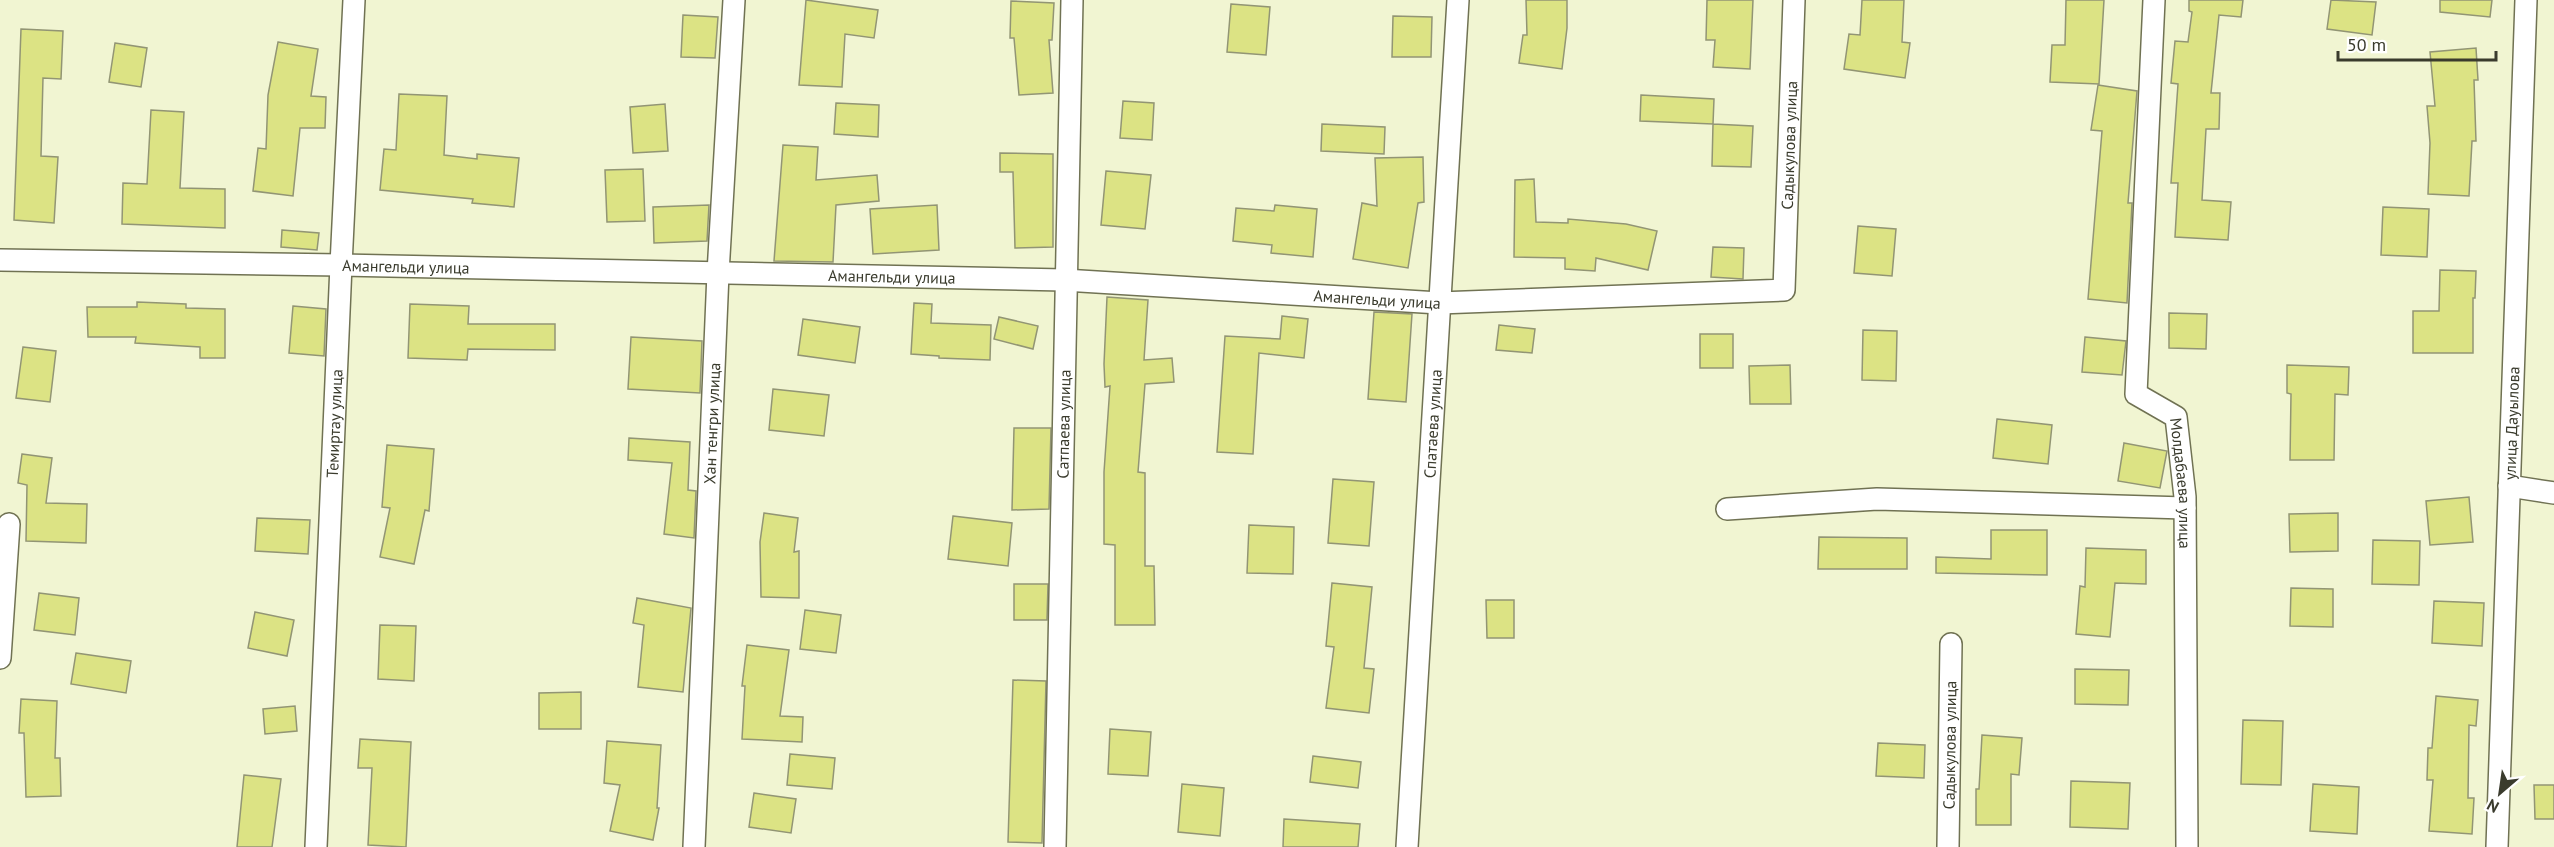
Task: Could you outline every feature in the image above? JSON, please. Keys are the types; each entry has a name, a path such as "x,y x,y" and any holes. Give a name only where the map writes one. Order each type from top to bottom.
{"street":[{"name":"Темиртау улица","path":"316,847 340,265 354,0"},
{"name":"Хан тенгри улица","path":"694,847 718,273 734,0"},
{"name":"Сатпаева улица","path":"1055,847 1064,280 1072,0"},
{"name":"Спатаева улица","path":"1407,847 1458,0"},
{"name":"Садыкулова улица","path":"1784,290 1794,0"},
{"name":"Молдабаева улица","path":"2154,0 2136,394 2176,417 2185,508 2187,847"},
{"name":"улица Дауылова","path":"2497,847 2526,0"},
{"name":"Амангельди улица","path":"0,260 1064,280 1439,303 1784,290"},
{"path":"2509,486 2554,493"},
{"path":"1727,509 1877,499 2185,508"},
{"path":"0,658 9,524"},
{"name":"Садыкулова улица","path":"1948,847 1951,644"}],"building":[{"path":"806,0 878,10 874,38 845,34 842,87 799,85"},
{"path":"1526,0 1567,0 1567,28 1562,69 1519,63 1523,35 1527,35"},
{"path":"1707,0 1753,0 1750,69 1713,67 1715,40 1706,40"},
{"path":"1862,0 1904,0 1902,42 1910,43 1905,78 1844,69 1849,34 1860,35"},
{"path":"2066,0 2104,0 2099,84 2050,82 2052,45 2065,45"},
{"path":"2189,0 2243,0 2241,17 2219,15 2211,93 2220,93 2219,129 2206,129 2202,200 2231,202 2228,240 2175,237 2178,183 2171,183 2178,84 2171,83 2175,41 2188,42 2192,12 2189,11"},
{"path":"2331,0 2376,2 2372,35 2327,29"},
{"path":"2440,0 2492,0 2490,17 2440,12"},
{"path":"1011,1 1054,3 1052,40 1049,40 1053,93 1019,95 1014,38 1010,38"},
{"path":"1231,4 1270,7 1266,55 1227,52"},
{"path":"683,15 718,17 715,58 681,57"},
{"path":"1393,16 1432,17 1431,57 1392,57"},
{"path":"21,29 63,31 61,79 43,78 41,156 58,157 54,223 14,220"},
{"path":"278,42 318,49 311,96 326,97 325,128 300,128 293,196 253,191 258,148 266,149 268,95"},
{"path":"115,43 147,48 141,87 109,82"},
{"path":"2476,48 2478,80 2474,80 2476,141 2472,141 2469,196 2428,194 2430,143 2427,106 2435,106 2430,52"},
{"path":"2098,85 2137,91 2128,203 2132,203 2127,303 2088,299 2102,131 2091,130"},
{"path":"399,94 447,96 444,155 477,159 477,154 519,158 514,207 472,203 473,199 380,190 384,149 396,150"},
{"path":"1641,95 1714,99 1713,124 1640,121"},
{"path":"1123,101 1154,103 1152,140 1120,138"},
{"path":"836,103 879,105 878,137 834,134"},
{"path":"665,104 668,151 633,153 630,107"},
{"path":"151,110 184,112 180,188 225,189 225,228 122,224 123,183 147,184"},
{"path":"1322,124 1385,127 1384,154 1321,151"},
{"path":"1713,124 1753,126 1751,167 1712,166"},
{"path":"783,145 818,147 816,180 877,175 879,201 836,205 833,262 774,261"},
{"path":"1000,153 1053,154 1053,247 1015,248 1013,172 1000,172"},
{"path":"1423,157 1424,202 1418,203 1408,268 1353,259 1362,203 1377,206 1375,158"},
{"path":"643,169 645,221 607,222 605,170"},
{"path":"1106,171 1151,175 1145,229 1101,225"},
{"path":"1534,179 1536,222 1568,223 1568,219 1626,224 1657,231 1648,270 1596,258 1595,271 1565,269 1565,258 1514,257 1515,180"},
{"path":"709,205 707,241 654,243 653,207"},
{"path":"937,205 939,250 873,254 870,209"},
{"path":"1275,205 1317,209 1313,257 1271,253 1272,245 1233,241 1236,208 1274,211"},
{"path":"2383,207 2429,209 2427,257 2381,255"},
{"path":"1858,226 1896,229 1892,276 1854,273"},
{"path":"282,230 319,233 317,250 281,247"},
{"path":"1713,247 1744,248 1743,279 1711,277"},
{"path":"2440,270 2476,271 2475,298 2473,298 2473,353 2413,353 2413,311 2439,311"},
{"path":"1107,297 1148,300 1144,360 1172,358 1174,382 1145,384 1138,472 1145,473 1145,566 1154,566 1155,625 1115,625 1115,545 1104,544 1104,472 1110,386 1105,387 1104,364"},
{"path":"137,302 186,304 186,308 225,309 225,358 200,358 200,347 135,343 136,337 88,337 87,307 137,307"},
{"path":"914,303 932,304 931,323 991,325 990,360 939,358 939,356 911,354"},
{"path":"410,304 469,306 468,324 555,324 555,350 468,349 467,360 408,358"},
{"path":"293,306 326,309 324,356 289,353"},
{"path":"1374,312 1412,314 1406,402 1368,399"},
{"path":"2169,313 2207,314 2206,349 2169,348"},
{"path":"1282,316 1308,319 1304,358 1259,353 1253,454 1217,452 1225,336 1280,339"},
{"path":"999,317 1038,326 1033,349 994,339"},
{"path":"803,319 860,327 855,363 798,355"},
{"path":"1499,325 1535,329 1532,353 1496,350"},
{"path":"1863,330 1897,331 1896,381 1862,380"},
{"path":"1700,334 1733,334 1733,368 1700,368"},
{"path":"631,337 702,341 700,393 628,389"},
{"path":"2085,337 2126,341 2122,375 2082,372"},
{"path":"23,347 56,351 50,402 16,398"},
{"path":"1790,365 1791,404 1750,404 1749,366"},
{"path":"2287,365 2349,367 2348,395 2335,394 2334,460 2290,460 2291,394 2287,393"},
{"path":"773,389 829,395 824,436 769,430"},
{"path":"1997,419 2052,425 2048,464 1993,458"},
{"path":"1014,428 1051,428 1049,509 1012,510"},
{"path":"629,438 690,442 688,490 696,491 694,538 664,534 672,463 628,460"},
{"path":"2124,443 2167,451 2160,488 2118,481"},
{"path":"387,445 434,449 429,511 425,510 414,564 380,557 390,508 382,507"},
{"path":"22,454 52,458 46,503 87,504 86,543 26,541 27,485 18,483"},
{"path":"1333,479 1374,482 1369,546 1328,543"},
{"path":"2469,497 2473,542 2430,545 2426,501"},
{"path":"764,513 798,518 794,552 799,551 799,598 761,597 760,542"},
{"path":"2338,513 2338,551 2290,552 2289,514"},
{"path":"953,516 1012,523 1008,566 948,559"},
{"path":"257,518 310,520 308,554 255,551"},
{"path":"1249,525 1294,527 1293,574 1247,573"},
{"path":"1991,530 2047,530 2047,575 1936,573 1936,557 1991,559"},
{"path":"1819,537 1907,538 1907,569 1818,569"},
{"path":"2373,540 2420,541 2419,585 2372,584"},
{"path":"2086,548 2146,550 2146,584 2115,583 2110,637 2076,634 2080,586 2085,587"},
{"path":"1332,583 1372,587 1364,668 1374,669 1369,713 1326,708 1334,647 1326,646"},
{"path":"1014,584 1048,584 1047,620 1014,620"},
{"path":"2291,588 2333,589 2333,627 2290,626"},
{"path":"39,593 79,598 75,635 34,630"},
{"path":"637,598 691,608 683,692 638,687 644,625 633,623"},
{"path":"1486,600 1514,600 1514,638 1487,638"},
{"path":"2434,601 2484,603 2482,646 2432,643"},
{"path":"805,610 841,615 836,653 800,649"},
{"path":"255,612 294,620 287,656 248,648"},
{"path":"380,625 416,626 414,681 378,679"},
{"path":"747,645 789,650 780,716 803,717 802,742 742,739 745,686 742,686"},
{"path":"76,653 131,661 126,693 71,684"},
{"path":"2075,669 2129,670 2128,705 2075,704"},
{"path":"1013,680 1046,681 1042,843 1008,842"},
{"path":"581,692 581,729 539,729 539,693"},
{"path":"2436,696 2478,700 2476,726 2469,725 2468,798 2474,798 2472,834 2429,831 2433,780 2427,780 2428,748 2432,748"},
{"path":"21,699 57,701 55,758 60,758 61,796 26,797 24,733 19,733"},
{"path":"295,706 297,731 265,734 263,709"},
{"path":"2243,720 2283,721 2281,785 2241,784"},
{"path":"1110,729 1151,732 1148,776 1108,774"},
{"path":"1982,735 2022,738 2019,775 2011,774 2011,825 1976,825 1976,789 1979,789"},
{"path":"360,739 411,742 406,847 368,845 372,768 358,768"},
{"path":"607,741 661,745 657,808 659,808 653,840 610,831 620,785 604,783"},
{"path":"1878,743 1925,745 1924,778 1876,776"},
{"path":"790,754 835,758 832,789 787,785"},
{"path":"1313,756 1361,762 1358,788 1310,782"},
{"path":"244,775 281,779 272,847 237,847"},
{"path":"2071,781 2130,783 2128,829 2070,827"},
{"path":"1182,784 1224,788 1220,836 1178,832"},
{"path":"2313,784 2359,787 2357,834 2310,831"},
{"path":"2534,785 2554,785 2554,819 2535,819"},
{"path":"754,793 796,799 791,833 749,827"},
{"path":"1284,819 1360,824 1358,847 1283,847"}]}
